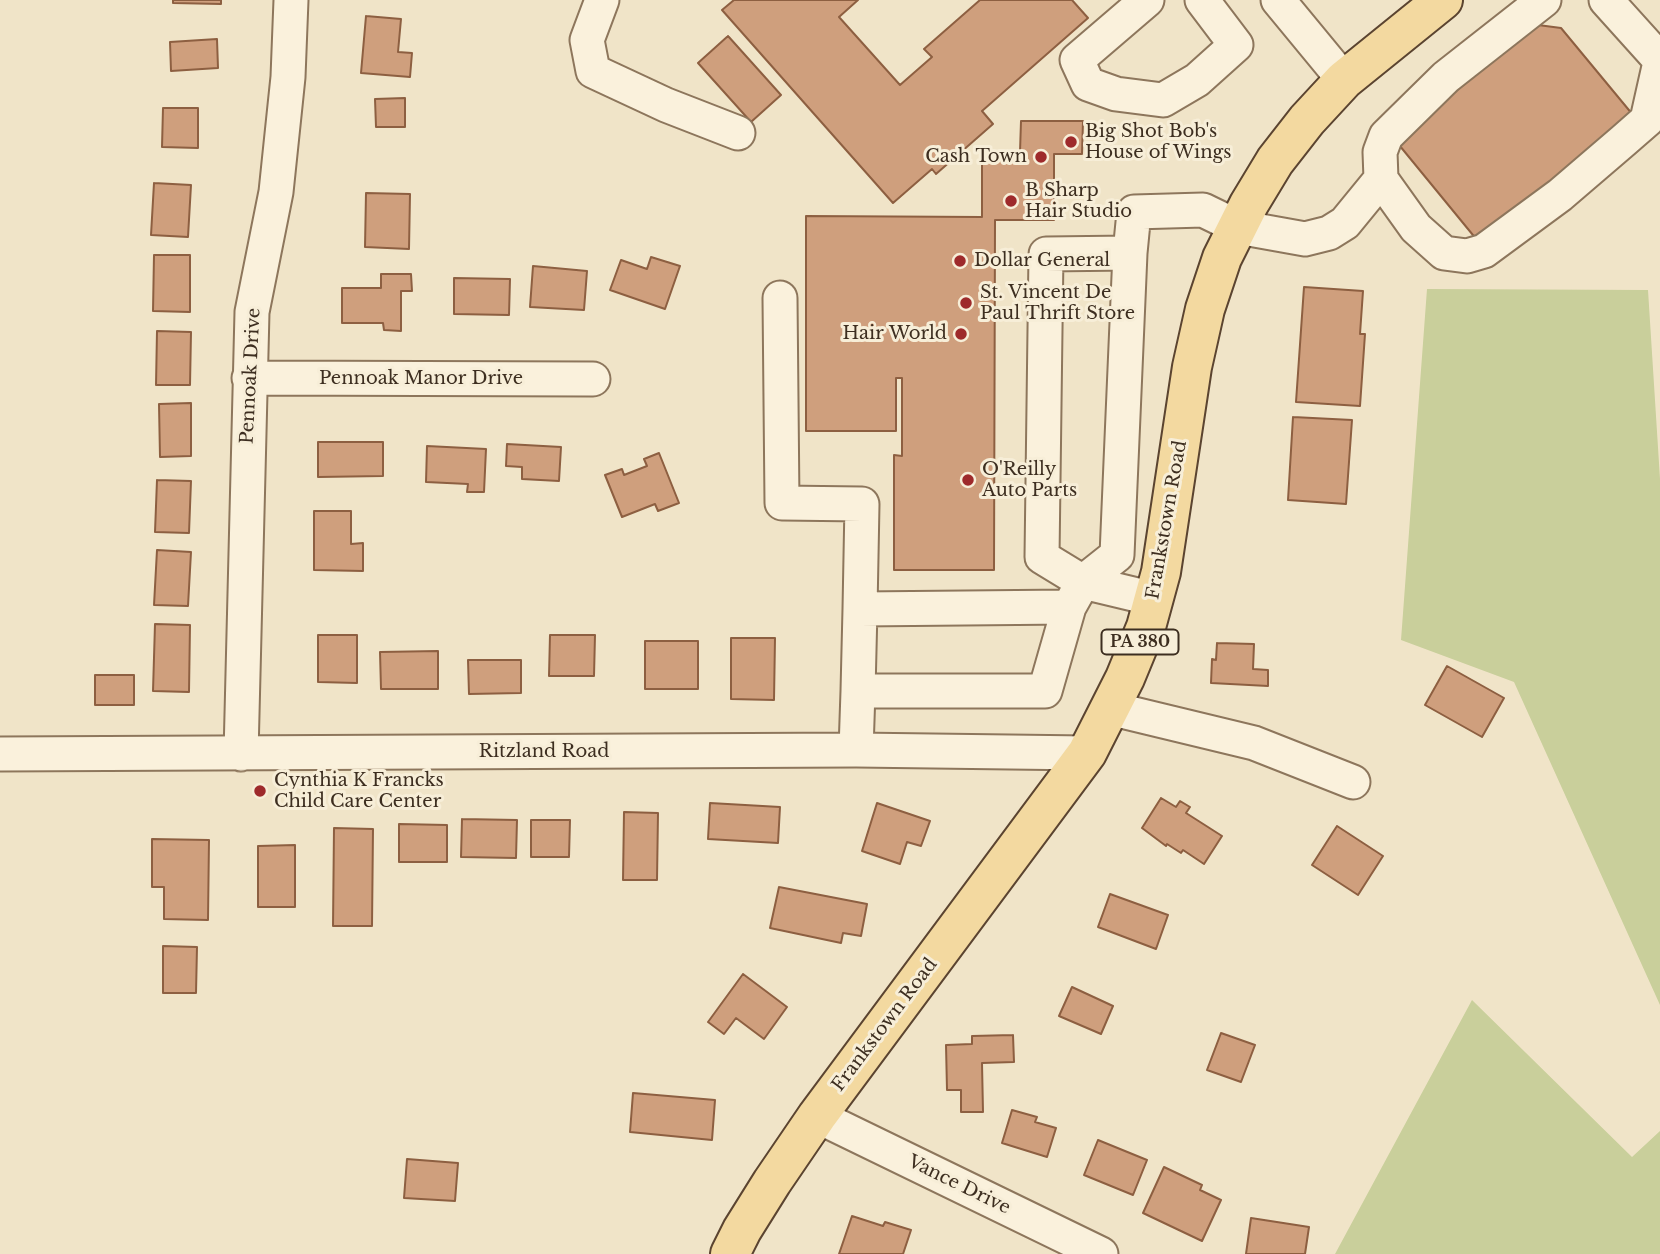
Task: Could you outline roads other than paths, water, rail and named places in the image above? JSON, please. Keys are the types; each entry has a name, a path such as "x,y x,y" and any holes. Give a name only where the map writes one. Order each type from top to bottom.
{"main road":[{"name":"Frankstown Road","path":"730,1254 766,1191 817,1116 1087,753 1110,708 1146,626 1161,572 1192,368 1205,309 1222,258 1275,161 1307,120 1344,80 1443,0"}],"street":[{"name":"Pennoak Drive","path":"241,754 252,312 276,192 288,77 291,0"},
{"path":"602,0 587,40 593,71 666,105 738,133"},
{"path":"1147,0 1077,60 1088,84 1116,94 1163,100 1197,80 1236,45 1202,0"},
{"path":"1278,0 1344,80"},
{"path":"1544,0 1446,77 1386,136 1380,152 1381,179 1416,228 1444,253 1467,256 1484,251 1560,195 1647,120 1660,61 1606,0"},
{"path":"858,691 1045,691 1076,595 1117,555 1134,212 1203,210 1238,227 1305,239 1329,233 1346,223 1381,179"},
{"path":"1076,595 1042,556 1046,254 1130,253"},
{"path":"780,298 782,503 862,504 856,750"},
{"name":"Pennoak Manor Drive","path":"249,378 593,379"},
{"path":"860,609 1076,595 1154,599"},
{"path":"1110,708 1254,743 1353,782"},
{"name":"Ritzland Road","path":"0,754 856,750 1087,753"},
{"name":"Vance Drive","path":"817,1116 1101,1254"}],"place":[{"name":"Big Shot Bob's House of Wings","path":"1071,142"},
{"name":"Cash Town","path":"1041,157"},
{"name":"B Sharp Hair Studio","path":"1011,201"},
{"name":"Dollar General","path":"960,261"},
{"name":"St. Vincent De Paul Thrift Store","path":"966,303"},
{"name":"Hair World","path":"961,334"},
{"name":"O'Reilly Auto Parts","path":"968,480"},
{"name":"Cynthia K Francks Child Care Center","path":"260,791"}]}
